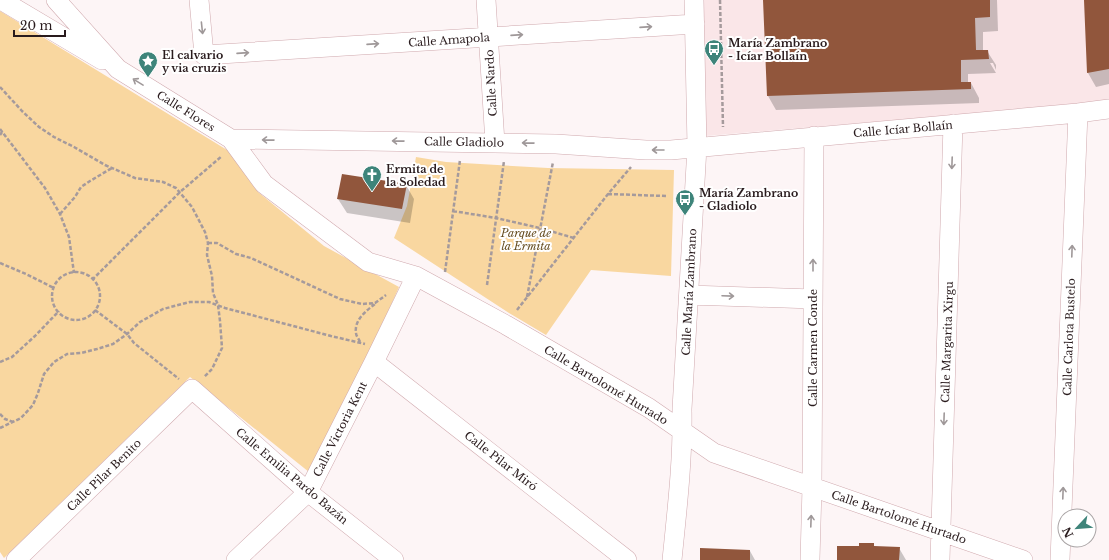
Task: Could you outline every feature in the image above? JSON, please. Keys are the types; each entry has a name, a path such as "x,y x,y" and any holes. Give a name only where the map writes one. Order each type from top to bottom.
{"street":[{"path":"1,0 118,70"},
{"name":"Calle Flores","path":"56,0 118,70 233,142"},
{"name":"Calle Amapola","path":"199,0 204,55 695,24"},
{"name":"Calle Nardo","path":"486,0 500,143"},
{"name":"Calle María Zambrano","path":"672,560 680,474 682,409 697,147 694,0"},
{"name":"Calle Icíar Bollaín","path":"697,147 1109,109"},
{"name":"Calle Carlota Bustelo","path":"1060,560 1078,113"},
{"name":"Calle Margarita Xirgu","path":"940,560 953,124"},
{"name":"Calle Carmen Conde","path":"810,560 812,487 814,136"},
{"name":"Calle Gladiolo","path":"233,142 462,142 556,144 646,150 671,150 697,147"},
{"name":"Calle Bartolomé Hurtado","path":"233,142 264,184 368,262 416,276 506,325 649,408 714,453 1023,560"},
{"name":"Calle Victoria Kent","path":"236,560 308,492 416,276"},
{"path":"689,295 813,299"},
{"name":"Calle Pilar Miró","path":"377,356 627,560"},
{"name":"Calle Emilia Pardo Bazán","path":"192,389 308,492 394,560"},
{"name":"Calle Pilar Benito","path":"16,560 192,389"}],"path":[{"path":"0,87 39,127 54,137 100,162 134,178 163,182 176,188 180,192 192,207 205,232 208,243 207,255 212,276 213,293 218,305 222,348 212,370 192,389 95,310"},
{"path":"0,135 1,130"},
{"path":"1,130 45,188 60,214 69,237 74,273"},
{"path":"92,280 180,192 233,142"},
{"path":"443,291 462,142"},
{"path":"487,285 496,218 500,143"},
{"path":"527,297 556,144"},
{"path":"506,325 608,194 646,150"},
{"path":"60,214 82,187 112,168"},
{"path":"608,194 666,196"},
{"path":"453,211 496,218 540,228 574,238"},
{"path":"208,243 217,243 236,254 251,258 340,299 362,304 375,304"},
{"path":"0,263 54,288"},
{"path":"80,272 87,275 92,280 97,284 100,291 100,297 99,304 91,315 84,319 70,320 55,307 52,300 52,294 61,277 67,274 80,272"},
{"path":"377,356 360,342 356,333 357,320 366,310 386,295"},
{"path":"0,428 21,418 32,404 38,393 44,374 54,362 67,354 97,350 113,344 140,322 163,309 190,302 209,302 233,310 331,336 360,342"},
{"path":"0,362 12,357 59,311"},
{"path":"0,414 5,419 13,422"}],"shaded area":[{"path":"703,0 1109,0 1109,102 705,136"}],"green space":[{"path":"0,11 232,153 258,192 324,246 399,287 372,348 309,472 190,377 4,558 0,552"},
{"name":"Parque de la Ermita","path":"416,157 446,162 548,168 674,170 671,276 591,270 546,335 509,313 394,238 407,206"}],"building":[{"path":"763,0 990,0 990,17 975,18 976,50 988,50 989,59 961,60 961,82 971,82 971,89 767,96"},
{"path":"1084,0 1109,0 1109,69 1087,73"},
{"name":"Ermita de la Soledad","path":"342,174 407,184 402,209 337,199"},
{"path":"859,543 874,543 874,546 900,547 899,560 837,560 837,546 859,546"},
{"path":"700,548 750,550 750,560 700,560"}],"place":[{"name":"María Zambrano - Icíar Bollaín","path":"714,66"},
{"name":"El calvario y via cruzis","path":"148,78"},
{"name":"Ermita de la Soledad","path":"372,192"},
{"name":"María Zambrano - Gladiolo","path":"685,216"}]}
